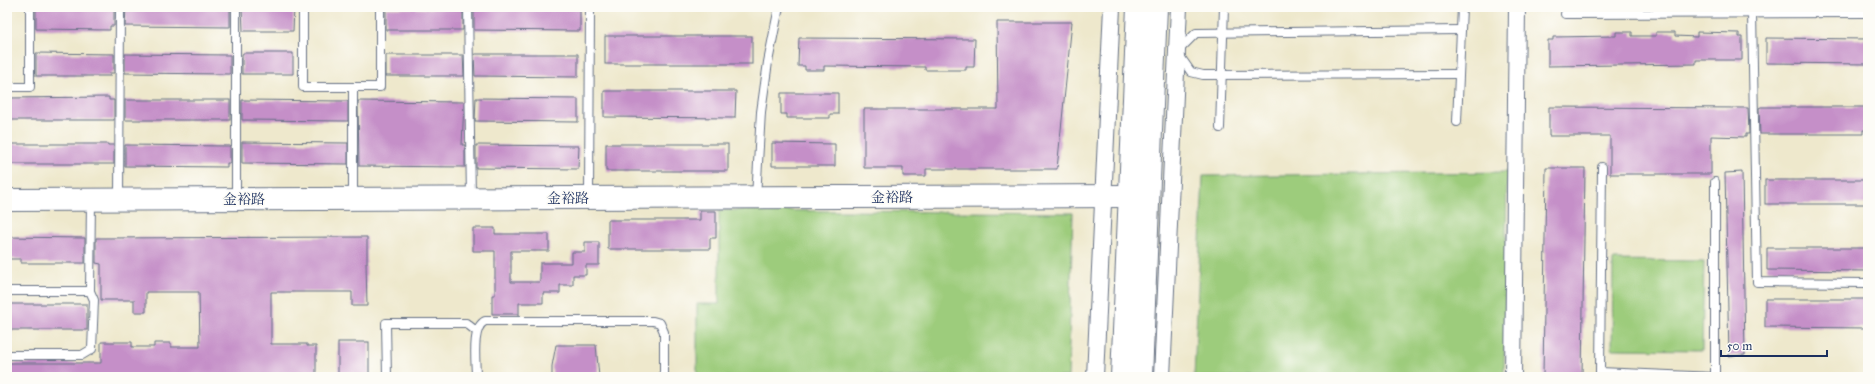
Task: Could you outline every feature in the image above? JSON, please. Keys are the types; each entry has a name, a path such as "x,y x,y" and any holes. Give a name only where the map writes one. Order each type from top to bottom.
{"street":[{"path":"1095,377 1112,7"},
{"path":"1122,377 1138,7"},
{"path":"1156,7 1167,52 1162,377"},
{"path":"1141,377 1167,52 1179,7"},
{"path":"1513,377 1517,7"},
{"name":"金裕路","path":"7,200 1129,196"}],"lane":[{"path":"7,87 30,87 30,7"},
{"path":"119,199 120,7"},
{"path":"236,7 236,199"},
{"path":"303,7 303,87 380,88 380,7"},
{"path":"468,7 471,198"},
{"path":"589,198 590,7"},
{"path":"756,197 761,112 768,62 779,7"},
{"path":"1220,128 1224,7"},
{"path":"1457,122 1462,7"},
{"path":"1565,14 1670,10 1752,13 1833,10 1868,13"},
{"path":"1752,13 1757,282 1868,284"},
{"path":"1459,74 1203,76 1191,72 1167,52 1196,32 1461,30"},
{"path":"353,87 353,199"},
{"path":"1602,167 1600,372 1716,377 1715,182"},
{"path":"7,355 82,355 88,353 92,349 94,344 94,300 90,291 91,200"},
{"path":"7,291 90,291"},
{"path":"476,377 476,331 480,324 485,321 653,321 660,323 664,332 664,377"},
{"path":"387,377 386,323 466,323 476,331"}],"green space":[{"path":"1507,172 1504,377 1194,377 1203,176"},
{"path":"719,210 1073,213 1068,377 697,377 697,304 719,304"},
{"path":"1613,260 1704,261 1702,350 1612,349"}],"building":[{"path":"36,7 114,7 114,26 110,26 110,30 36,29"},
{"path":"126,8 230,8 230,27 125,26"},
{"path":"242,8 294,8 293,31 243,31"},
{"path":"386,8 463,9 463,30 386,30"},
{"path":"474,9 580,9 580,31 474,30"},
{"path":"997,22 1072,22 1057,169 926,169 926,176 903,176 903,168 864,168 864,109 998,109"},
{"path":"1616,32 1632,32 1632,36 1656,36 1656,32 1675,32 1675,36 1697,37 1697,32 1739,33 1739,37 1742,37 1742,60 1696,60 1696,64 1548,66 1548,40 1553,40 1553,37 1616,36"},
{"path":"605,36 752,36 752,64 605,64"},
{"path":"799,38 975,39 974,67 966,67 966,70 925,70 925,67 824,66 824,70 805,70 805,66 798,66"},
{"path":"1766,38 1868,39 1868,64 1766,63"},
{"path":"36,53 114,54 114,73 110,73 110,76 36,76"},
{"path":"243,53 293,53 293,74 242,74"},
{"path":"125,54 230,55 230,74 125,73"},
{"path":"578,54 578,77 475,76 474,55"},
{"path":"386,55 463,55 464,76 386,76"},
{"path":"604,91 736,91 735,118 604,117"},
{"path":"781,93 838,93 838,114 830,114 830,118 787,118 787,114 781,114"},
{"path":"109,97 109,100 114,100 114,120 7,120 7,98"},
{"path":"476,98 578,99 578,122 475,121"},
{"path":"125,100 230,100 230,120 125,120"},
{"path":"242,100 348,101 348,121 242,120"},
{"path":"358,101 464,102 462,145 465,145 465,167 359,166"},
{"path":"1549,107 1748,108 1749,134 1746,134 1746,137 1711,136 1711,174 1610,174 1610,136 1549,136"},
{"path":"1868,107 1868,130 1863,130 1863,134 1760,134 1759,108"},
{"path":"242,142 348,143 348,164 242,163"},
{"path":"772,143 835,144 835,166 772,166"},
{"path":"7,144 114,145 114,164 7,164"},
{"path":"606,144 728,144 728,171 606,171"},
{"path":"125,145 230,146 230,163 227,163 227,167 125,166"},
{"path":"476,145 579,146 578,169 476,168"},
{"path":"1546,168 1585,168 1582,377 1543,377"},
{"path":"1742,172 1745,355 1729,356 1725,173"},
{"path":"1765,180 1868,180 1868,204 1765,204"},
{"path":"700,211 716,211 716,238 710,238 710,249 608,249 608,220 700,220"},
{"path":"473,228 495,228 495,234 549,234 549,251 511,251 511,282 540,282 540,263 572,263 572,252 585,252 585,242 599,242 599,265 586,265 586,275 573,275 573,285 560,285 560,293 543,293 543,303 519,303 519,314 492,314 492,295 495,295 495,251 473,251"},
{"path":"7,237 85,238 85,263 21,263 21,259 7,259"},
{"path":"367,237 367,306 352,306 352,292 271,292 271,344 307,344 307,346 316,346 316,376 7,377 7,363 101,363 101,342 132,342 132,347 154,347 154,343 171,343 171,347 200,347 199,292 146,292 146,312 134,312 134,300 101,300 101,264 96,263 96,238"},
{"path":"1767,248 1868,248 1868,271 1767,270"},
{"path":"1765,299 1868,299 1868,328 1765,327"},
{"path":"7,304 87,304 87,330 7,330"},
{"path":"338,342 369,342 369,377 338,377"},
{"path":"556,345 596,345 599,377 552,377 552,366"}]}
